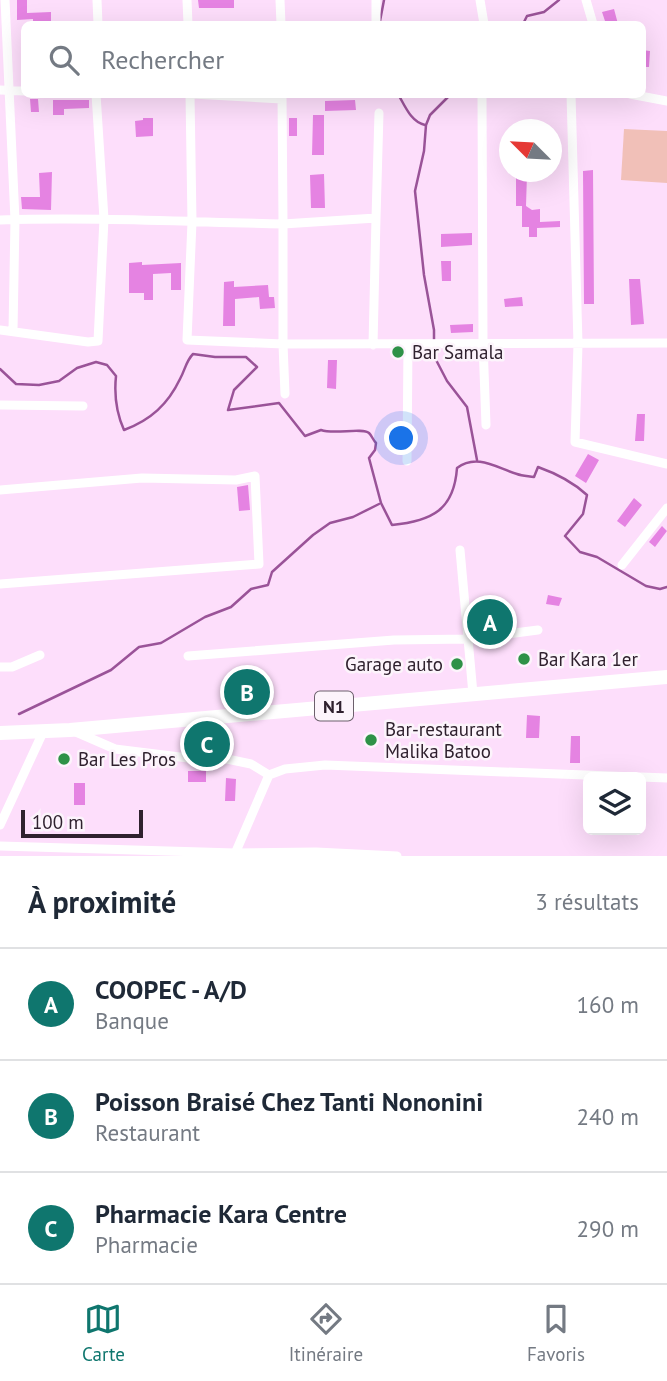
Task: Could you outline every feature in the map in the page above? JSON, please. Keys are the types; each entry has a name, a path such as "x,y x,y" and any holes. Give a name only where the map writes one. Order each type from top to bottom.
{"highway":[{"name":"N1","path":"0,733 70,730 667,677"}],"street":[{"path":"5,0 4,90 15,219 13,331"},
{"path":"97,0 98,21"},
{"path":"187,0 188,21"},
{"path":"280,0 281,21"},
{"path":"376,0 376,21"},
{"path":"480,0 484,21"},
{"path":"586,0 592,21"},
{"path":"646,97 667,101"},
{"path":"0,330 88,342 98,341 104,219 96,98"},
{"path":"191,98 192,222 187,340 373,345 667,343"},
{"path":"282,98 285,394"},
{"path":"482,98 486,425"},
{"path":"571,98 578,344 575,442 667,464"},
{"path":"373,345 379,113"},
{"path":"0,220 104,219 283,224 376,218"},
{"path":"407,461 408,345"},
{"path":"0,405 83,406"},
{"path":"0,490 142,478 236,480 255,476 259,564 0,584"},
{"path":"622,565 667,508"},
{"path":"460,550 473,694"},
{"path":"188,656 394,640 468,639 538,630"},
{"path":"0,667 12,667 40,655"},
{"path":"0,825 44,730"},
{"path":"70,730 115,749 204,760 227,759 251,764 269,775"},
{"path":"234,854 269,775 285,769 325,765 583,775"},
{"path":"646,777 667,778"},
{"path":"0,846 114,852 397,856"}],"shaded area":[{"path":"624,129 667,131 667,183 621,180"}],"building":[{"path":"17,0 27,0 27,13 51,12 51,21 17,20"},
{"path":"198,0 234,0 234,8 199,8"},
{"path":"614,9 617,21 605,21 602,12"},
{"path":"646,50 650,51 649,67 646,67"},
{"path":"30,99 38,99 39,112 31,112"},
{"path":"53,100 89,100 89,108 64,109 64,115 53,115"},
{"path":"355,100 356,110 325,111 325,101"},
{"path":"313,115 324,115 324,155 312,155"},
{"path":"153,118 153,136 136,137 135,121"},
{"path":"289,118 297,118 297,136 289,136"},
{"path":"593,170 594,304 584,304 583,171"},
{"path":"52,172 51,210 22,209 21,197 40,197 39,173"},
{"path":"324,174 325,208 311,208 310,175"},
{"path":"516,182 527,182 526,206 532,210 540,209 540,222 560,221 560,227 537,228 537,237 529,237 529,227 522,227 522,206 516,206"},
{"path":"472,233 472,245 441,247 441,234"},
{"path":"441,261 451,261 451,281 442,281"},
{"path":"142,262 142,265 181,263 181,290 171,290 171,273 153,274 153,300 144,300 144,293 129,293 129,263"},
{"path":"629,279 640,279 644,324 631,325"},
{"path":"234,281 234,287 268,285 269,297 274,297 275,308 260,309 259,297 235,299 235,326 223,326 224,282"},
{"path":"522,297 523,306 505,307 504,299"},
{"path":"473,324 473,332 451,333 450,325"},
{"path":"328,360 337,360 336,389 327,388"},
{"path":"637,414 645,414 644,441 635,441"},
{"path":"588,454 599,460 586,483 575,476"},
{"path":"248,485 250,510 239,511 237,487"},
{"path":"634,498 642,505 625,527 617,521"},
{"path":"662,526 667,531 655,547 649,542"},
{"path":"548,595 562,598 559,606 546,604"},
{"path":"527,715 540,716 539,738 526,738"},
{"path":"571,736 580,736 580,763 570,763"},
{"path":"188,771 206,771 206,782 188,782"},
{"path":"226,778 236,779 235,801 225,801"},
{"path":"74,783 85,783 85,805 74,805"}],"waterway":[{"path":"380,21 384,0"},
{"path":"524,21 527,16 544,12 559,0"},
{"path":"400,98 412,117 425,125"},
{"path":"447,98 430,115 426,125 424,151 415,191 424,275 434,330 434,356 447,381 467,407 477,460"},
{"path":"0,369 16,384 39,385 59,381 77,368 96,362 107,365 116,376 116,403 124,430 150,416 164,403 193,354 246,357 257,367 234,390 228,410 279,403 305,436 321,430 369,433 376,443 369,458 381,503 392,525 419,520 438,511 451,494 457,468 464,464 487,463 519,475 534,477 538,467 564,479 587,495 583,514 565,536 580,552 597,557 646,586 660,589 667,587"},
{"path":"19,714 111,670 139,647 161,643 205,617 231,607 251,589 268,585 272,572 330,523 353,517 379,504"}],"place":[{"name":"Bar Samala","path":"398,352"},
{"name":"COOPEC - A/D","path":"490,622"},
{"name":"Bar Kara 1er","path":"524,659"},
{"name":"Garage auto","path":"457,664"},
{"name":"Poisson Braisé Chez Tanti Nononini","path":"247,692"},
{"name":"Bar-restaurant Malika Batoo","path":"371,740"},
{"name":"Pharmacie Kara Centre","path":"207,744"},
{"name":"Bar Les Pros","path":"64,759"}]}
